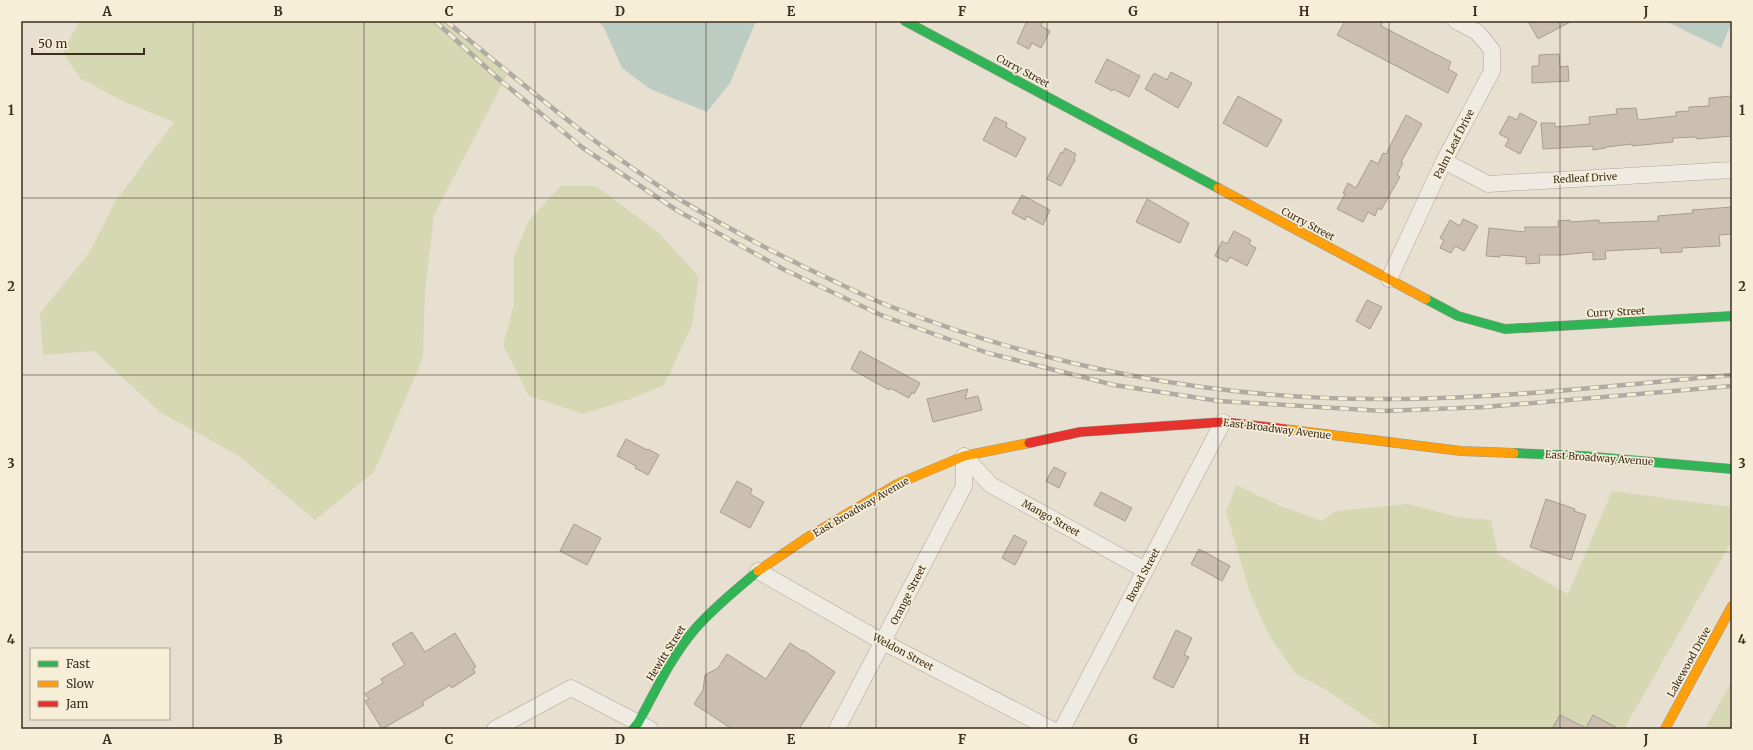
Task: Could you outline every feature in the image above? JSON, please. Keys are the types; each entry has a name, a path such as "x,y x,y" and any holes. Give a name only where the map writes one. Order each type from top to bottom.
{"main road":[{"name":"Curry Street","path":"905,21 1458,316 1505,329 1732,316"},
{"name":"East Broadway Avenue","path":"758,571 808,537 897,484 964,456 1080,432 1223,422 1461,451 1583,456 1732,469"},
{"name":"Hewitt Street","path":"639,727 669,667 694,630 716,607 758,571"},
{"name":"Lakewood Drive","path":"1665,729 1732,606"}],"street":[{"name":"Palm Leaf Drive","path":"1389,280 1444,161 1492,71 1492,50 1477,32 1456,21"},
{"name":"Redleaf Drive","path":"1444,161 1488,184 1732,170"},
{"name":"Broad Street","path":"1062,729 1223,422"},
{"name":"Mango Street","path":"964,456 991,485 1145,570"},
{"name":"Orange Street","path":"837,729 964,486 964,456"},
{"name":"Weldon Street","path":"758,571 883,642 1051,729"},
{"path":"495,729 571,688 639,727"}],"green space":[{"path":"79,21 446,21 507,75 434,215 425,292 423,358 374,472 315,520 239,456 160,412 94,351 43,355 40,313 89,253 115,202 174,122 125,102 81,79 63,53"},
{"path":"561,186 596,186 659,233 699,277 692,325 664,385 628,400 583,414 529,396 503,345 514,304 514,256 529,220"},
{"path":"1236,485 1278,505 1322,521 1335,511 1408,504 1458,517 1491,520 1498,554 1568,594 1612,491 1732,507 1732,540 1624,729 1384,729 1323,688 1296,674 1270,637 1250,593 1226,512"},
{"path":"1732,681 1732,729 1705,729"}],"shaded area":[{"path":"598,21 756,21 730,83 707,112 650,89 622,68 604,28"},
{"path":"1665,21 1732,21 1732,22 1721,48"}],"building":[{"path":"1027,21 1043,21 1041,26 1050,31 1041,48 1032,43 1029,49 1017,43"},
{"path":"1345,21 1383,21 1381,26 1451,62 1448,69 1457,74 1448,93 1337,35"},
{"path":"1528,21 1572,21 1538,39"},
{"path":"1559,54 1560,67 1568,66 1569,81 1532,83 1532,66 1539,66 1539,55"},
{"path":"1107,59 1140,76 1129,97 1113,89 1112,91 1095,82"},
{"path":"1171,72 1192,83 1178,108 1145,89 1154,73 1167,80"},
{"path":"1238,96 1282,120 1267,147 1223,123"},
{"path":"1732,96 1732,136 1697,139 1697,137 1673,138 1673,142 1632,146 1632,144 1593,150 1593,146 1543,149 1541,123 1555,123 1555,127 1590,124 1589,117 1617,114 1616,109 1636,108 1638,120 1676,116 1676,112 1689,111 1689,107 1709,106 1709,98"},
{"path":"1520,113 1537,122 1520,154 1505,146 1509,139 1499,134 1509,116 1517,120"},
{"path":"1406,115 1422,124 1401,162 1403,163 1397,175 1400,177 1381,210 1378,208 1375,216 1368,212 1363,222 1337,209 1345,194 1343,193 1348,183 1356,188 1371,160 1378,164 1383,153 1386,154"},
{"path":"995,117 1007,123 1006,127 1026,138 1016,157 983,140"},
{"path":"1065,148 1076,154 1075,160 1061,186 1047,179 1061,152 1063,153"},
{"path":"1022,195 1050,210 1043,225 1027,216 1025,220 1012,213"},
{"path":"1147,199 1189,223 1180,243 1136,222"},
{"path":"1732,207 1732,234 1719,235 1720,246 1682,248 1682,252 1661,253 1660,248 1605,251 1606,259 1593,260 1593,252 1561,255 1539,255 1540,263 1526,264 1526,257 1500,255 1500,257 1486,256 1489,228 1525,232 1525,227 1558,227 1558,221 1570,220 1570,222 1599,220 1599,223 1658,221 1658,216 1693,213 1692,210"},
{"path":"1463,219 1478,226 1464,251 1455,246 1451,253 1440,248 1444,240 1440,238 1450,220 1460,226"},
{"path":"1234,231 1251,240 1249,244 1256,248 1247,266 1230,257 1227,262 1215,256 1222,241 1227,244"},
{"path":"1367,300 1382,307 1370,329 1356,321"},
{"path":"860,351 920,383 914,394 912,392 909,398 890,388 889,390 851,369"},
{"path":"968,389 965,399 978,396 982,410 933,422 927,399"},
{"path":"626,439 659,455 648,475 635,468 636,466 617,456"},
{"path":"1054,467 1066,473 1059,488 1046,481"},
{"path":"737,481 752,489 750,494 764,502 750,528 720,512"},
{"path":"1101,492 1132,508 1125,521 1094,505"},
{"path":"1546,499 1575,509 1574,511 1586,515 1571,560 1530,547"},
{"path":"574,524 601,538 587,565 560,551"},
{"path":"1014,535 1027,542 1015,565 1002,558"},
{"path":"1199,549 1230,566 1222,581 1191,564"},
{"path":"1176,630 1192,638 1184,655 1189,657 1173,688 1153,678"},
{"path":"412,632 425,652 455,633 476,667 473,669 475,673 452,688 450,685 422,702 424,705 382,729 365,701 369,699 365,694 383,683 381,679 405,665 392,644"},
{"path":"790,643 835,672 799,729 732,729 694,704 703,690 705,675 718,668 727,654 766,679"},
{"path":"1560,715 1586,728 1593,715 1619,729 1552,729"}],"railway":[{"path":"435,21 501,81 583,148 678,211 783,269 883,316 988,353 1114,385 1219,401 1383,411 1485,407 1732,386"},
{"path":"446,21 562,116 622,161 703,213 780,255 876,301 948,328 1009,346 1132,376 1195,386 1322,398 1385,399 1472,397 1559,391 1732,375"}],"traffic: fast":[{"path":"905,21 1218,188"},
{"path":"1426,299 1458,316 1505,329 1732,316"},
{"path":"1514,453 1583,456 1732,469"},
{"path":"633,729 638,723 678,651 686,640 709,614 758,571"}],"traffic: slow":[{"path":"1218,188 1426,299"},
{"path":"1284,429 1461,451 1514,453"},
{"path":"758,571 808,537 897,484 964,456 1029,443"},
{"path":"1665,729 1732,606"}],"traffic: jam":[{"path":"1029,443 1080,432 1223,422 1284,429"}]}
